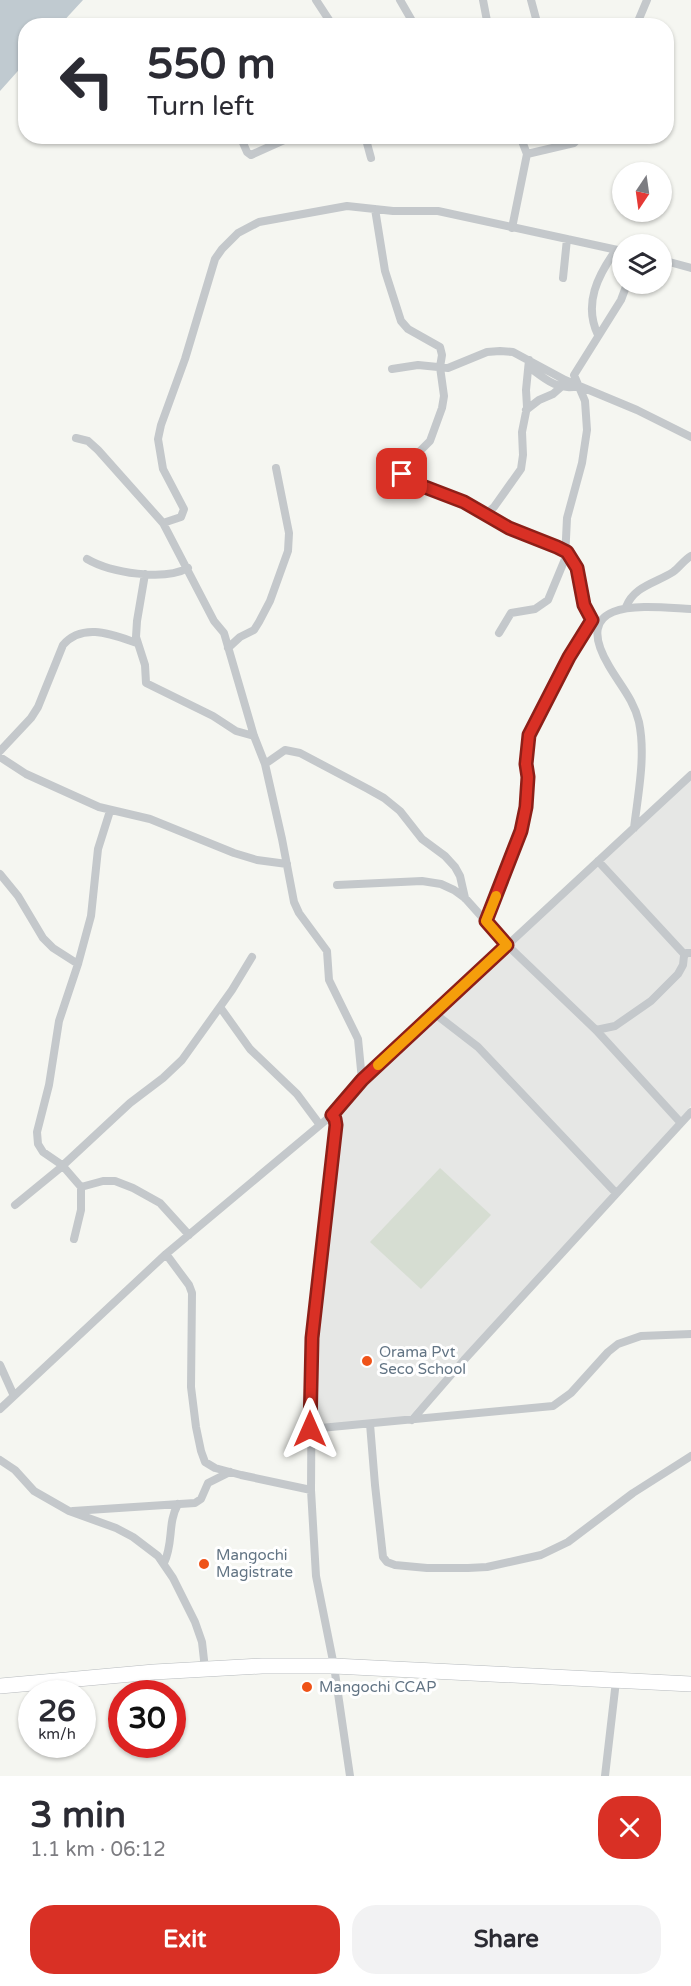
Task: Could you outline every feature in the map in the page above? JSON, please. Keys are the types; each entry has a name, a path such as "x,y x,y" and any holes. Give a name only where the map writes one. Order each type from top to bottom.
{"highway":[{"path":"0,1686 204,1669 334,1666 691,1684"}],"street":[{"path":"316,0 328,18"},
{"path":"400,0 410,18"},
{"path":"483,0 486,18"},
{"path":"531,0 536,18"},
{"path":"639,18 647,0"},
{"path":"244,144 247,152 253,154 275,144"},
{"path":"367,144 371,158"},
{"path":"512,228 527,154 523,144"},
{"path":"527,154 566,144"},
{"path":"164,523 182,517 184,509 162,469 159,432 218,254 238,233 259,222 338,207 450,213 612,248"},
{"path":"375,209 385,271 401,321 408,329 440,348 442,355 440,367 444,396 438,421 430,441 404,467 402,476 404,479 464,502 509,528 567,552 577,568 584,605 597,628 605,659 627,692 639,724 641,755 634,828"},
{"path":"563,279 567,238"},
{"path":"598,335 592,320 593,290 601,272 612,259"},
{"path":"672,263 691,268"},
{"path":"499,633 511,613 535,609 548,600 567,552 567,518 582,463 587,430 585,401 574,375 623,294"},
{"path":"392,369 418,365 455,366 477,355 500,351 513,352 561,387 567,389 579,386"},
{"path":"529,364 637,410 691,437"},
{"path":"486,514 494,507 520,469 529,364"},
{"path":"526,410 561,387"},
{"path":"76,438 88,441 98,450 164,523 214,621 224,633 254,736 265,764 294,902 299,913 327,951 329,981 358,1039 362,1080"},
{"path":"228,648 240,637 254,630 259,622 270,601 288,551 289,533 276,468"},
{"path":"626,607 630,598 638,591 673,572 691,556"},
{"path":"87,559 104,567 145,574 175,574 188,568"},
{"path":"145,574 136,621 137,643 146,665 145,679 148,685 213,716 236,731 254,736"},
{"path":"597,628 605,616 626,607 691,609"},
{"path":"486,921 521,831 526,807 529,735 569,657 592,620"},
{"path":"0,752 38,707 67,640 78,634 92,631 137,643"},
{"path":"265,764 282,751 293,751 312,758 384,798 404,816 422,838 450,861 460,876 465,898"},
{"path":"0,757 38,779 99,807 150,819 234,854 287,864"},
{"path":"0,1409 166,1254 332,1115 362,1080 691,776"},
{"path":"74,1239 81,1210 81,1187 62,1165 43,1152 38,1144 37,1132 50,1085 59,1021 91,916 98,849 110,811"},
{"path":"596,1030 615,1026 651,1001 678,974 688,954 598,861"},
{"path":"0,874 18,896 43,938 53,948 78,964"},
{"path":"336,885 432,882 448,886 465,898 507,945 596,1030 681,1123"},
{"path":"15,1206 130,1103 174,1068 220,1007 252,957"},
{"path":"220,1007 250,1049 297,1094 320,1125"},
{"path":"434,1013 478,1047 616,1193"},
{"path":"412,1420 464,1359 691,1112"},
{"path":"332,1115 336,1125 312,1338 311,1490 316,1576 334,1666 350,1776"},
{"path":"81,1187 103,1181 115,1181 133,1188 160,1203 189,1235"},
{"path":"166,1254 189,1285 192,1293 191,1387 202,1456 209,1465 230,1472 311,1490"},
{"path":"310,1429 553,1406 570,1393 618,1344 641,1336 691,1334"},
{"path":"0,1365 14,1396"},
{"path":"370,1424 383,1557 387,1562 402,1566 452,1569 487,1568 541,1555 568,1542 613,1506 691,1456"},
{"path":"0,1460 15,1470 34,1491 69,1511 107,1524 149,1547 164,1563 195,1622 202,1642 204,1669"},
{"path":"69,1511 198,1502 208,1483 230,1472"},
{"path":"164,1563 171,1545 172,1520 178,1504"},
{"path":"605,1776 616,1681"}],"shaded area":[{"path":"0,0 83,0 66,18 18,18 18,71 0,91"},
{"path":"691,775 691,1106 409,1417 311,1427 306,1347 338,1121 344,1095"},
{"path":"440,1168 491,1215 421,1289 370,1242"}],"slow traffic":[{"path":"378,1065 507,945 486,921 496,896"}],"place":[{"name":"Orama Pvt Seco School","path":"367,1361"},
{"name":"Mangochi Magistrate","path":"204,1564"},
{"name":"Mangochi CCAP","path":"307,1687"}],"route":[{"path":"310,1429 312,1338 336,1125 332,1115 362,1080 507,945 486,921 521,831 526,807 528,777 526,747 529,735 569,657 592,620 584,605 577,568 567,552 509,528 464,502 404,479 402,474"}]}
